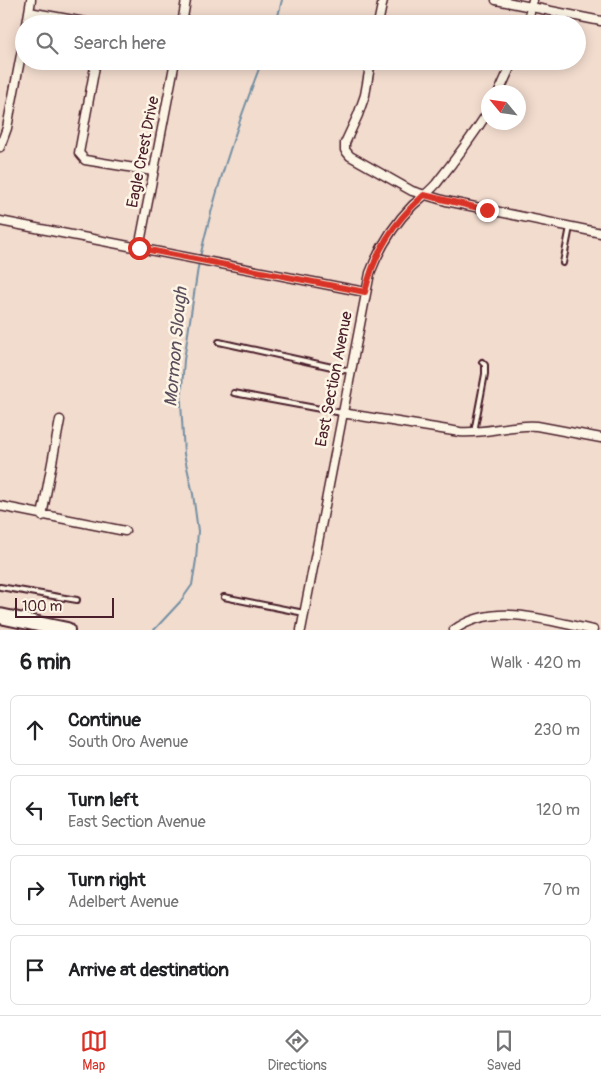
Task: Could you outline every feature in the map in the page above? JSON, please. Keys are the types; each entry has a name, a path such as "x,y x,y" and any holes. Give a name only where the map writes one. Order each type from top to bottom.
{"highway":[{"path":"0,616 67,630"}],"street":[{"path":"28,15 31,0"},
{"path":"184,15 186,0"},
{"path":"380,15 383,0"},
{"path":"496,0 532,4 577,15"},
{"path":"29,12 46,15"},
{"path":"586,17 601,21"},
{"path":"0,147 7,128 18,70"},
{"path":"94,70 79,153 86,160 153,171"},
{"name":"Eagle Crest Drive","path":"139,248 172,70"},
{"path":"370,70 358,115 345,141 344,147 350,156 412,191 424,195 454,203 601,233"},
{"path":"502,85 509,70"},
{"name":"East Section Avenue","path":"301,630 370,273 378,252 397,223 436,184 481,122"},
{"path":"0,221 365,292"},
{"path":"342,413 460,432 527,425 601,438"},
{"path":"42,516 60,420"},
{"path":"0,506 42,516 125,531"},
{"path":"454,630 474,620 500,614 514,614 592,630"}],"lane":[{"path":"562,263 570,227"},
{"path":"219,342 350,371"},
{"path":"474,432 485,374 485,365 482,362"},
{"path":"234,393 342,413"},
{"path":"0,587 76,600"},
{"path":"224,597 304,614"}],"waterway":[{"name":"Mormon Slough","path":"278,15 282,0"},
{"name":"Mormon Slough","path":"200,257 212,207 227,158 259,70"},
{"name":"Mormon Slough","path":"154,630 180,602 192,585 196,560 198,531 193,494 184,454 181,402 184,360 199,261"}],"route":[{"path":"139,248 365,292 378,252 397,223 424,195 487,210"}]}
